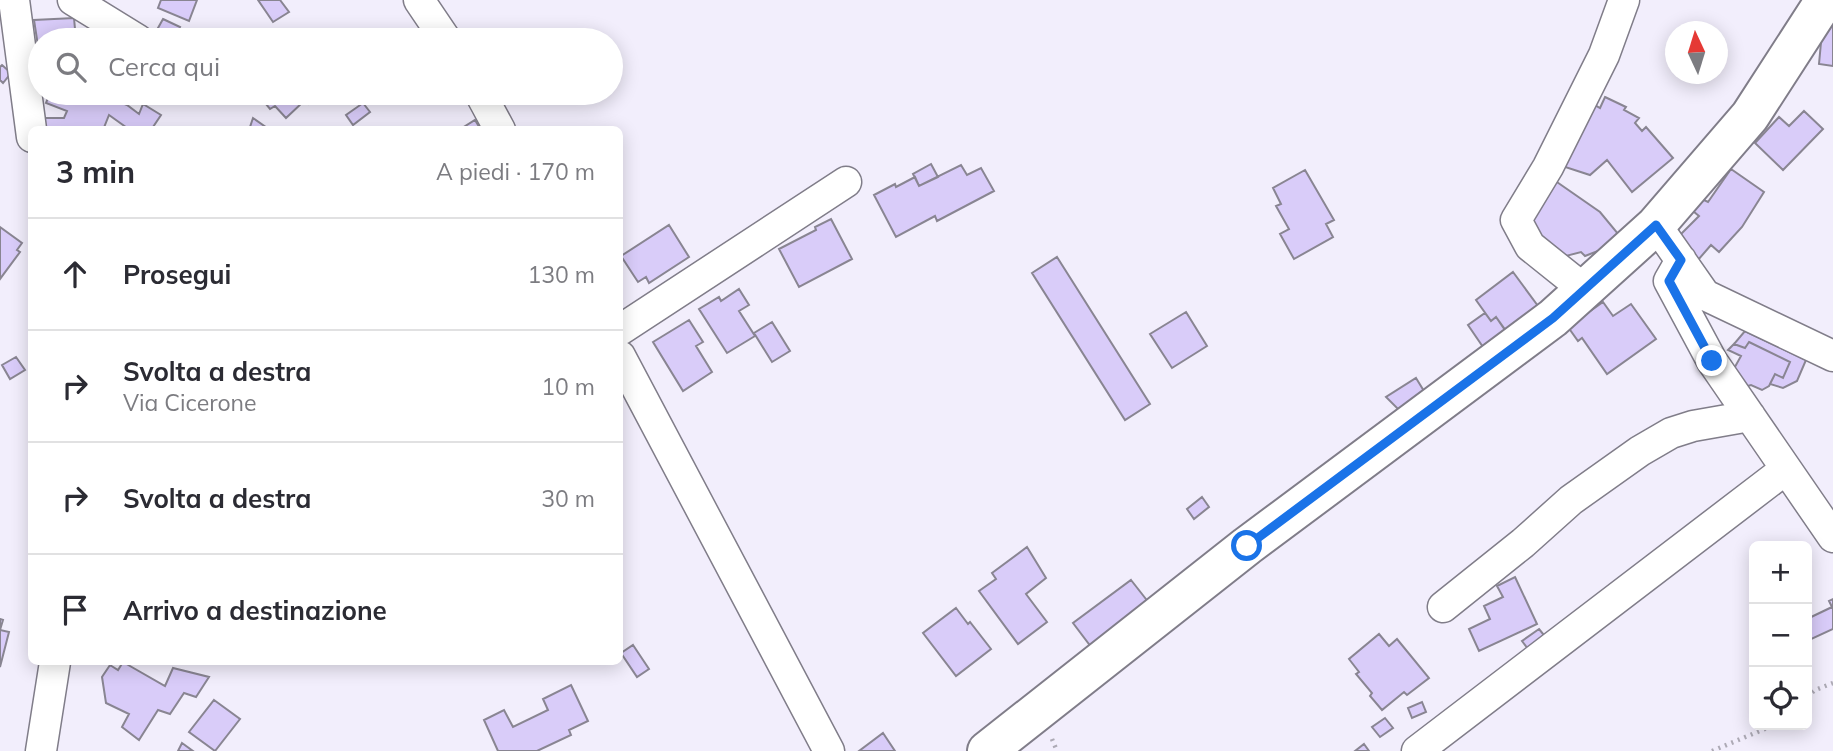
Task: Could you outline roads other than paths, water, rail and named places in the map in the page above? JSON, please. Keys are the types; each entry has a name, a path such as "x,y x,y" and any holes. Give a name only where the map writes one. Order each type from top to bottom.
{"street":[{"path":"15,0 28,105"},
{"path":"73,0 118,28"},
{"path":"419,0 438,28"},
{"path":"1585,290 1530,246 1516,220 1548,167 1604,55 1624,0"},
{"path":"987,751 1247,546 1553,318 1585,290 1656,225 1750,116 1825,0"},
{"path":"28,105 31,126"},
{"path":"486,105 498,126"},
{"path":"623,328 846,182"},
{"path":"1656,225 1705,295 1833,356"},
{"path":"1681,260 1669,281 1712,361 1833,537"},
{"path":"623,362 829,751"},
{"path":"1443,607 1523,543 1571,500 1640,450 1671,433 1693,426 1750,416"},
{"path":"1417,751 1786,469"},
{"path":"41,751 55,665"}]}
